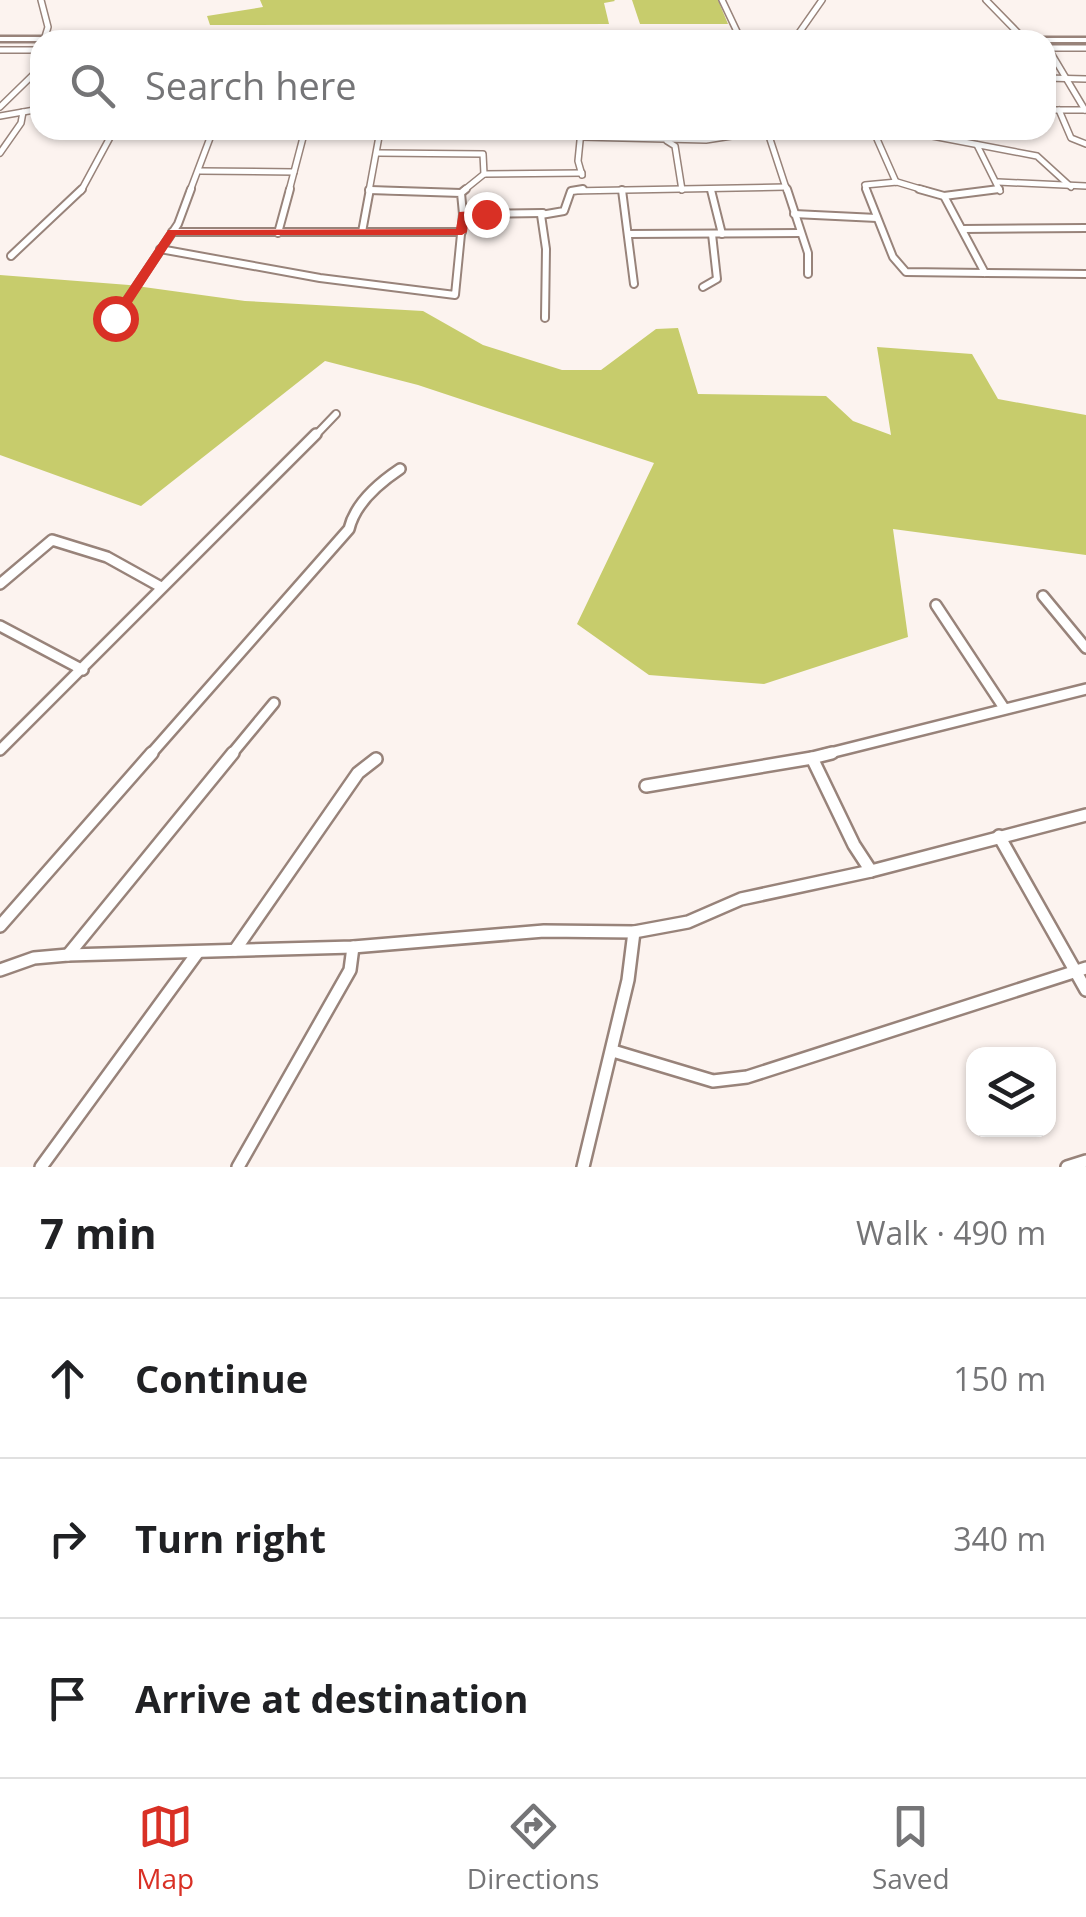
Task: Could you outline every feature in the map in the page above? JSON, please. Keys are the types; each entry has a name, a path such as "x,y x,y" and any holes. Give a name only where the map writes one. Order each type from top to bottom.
{"main road":[{"path":"0,40 30,40"},
{"path":"1056,40 1086,40"}],"street":[{"path":"42,0 47,30"},
{"path":"722,0 736,30"},
{"path":"801,30 822,0"},
{"path":"986,0 1015,30"},
{"path":"1056,48 1086,48"},
{"path":"2,52 30,51"},
{"path":"1056,61 1062,78 1085,110"},
{"path":"0,108 30,78"},
{"path":"1056,78 1086,79"},
{"path":"1085,110 1059,110 1071,138 1086,144"},
{"path":"0,116 30,111"},
{"path":"0,153 21,123 23,112"},
{"path":"12,256 80,194 109,140"},
{"path":"115,318 172,232 210,140"},
{"path":"278,233 303,140"},
{"path":"362,232 379,140"},
{"path":"581,140 585,188"},
{"path":"665,140 676,146"},
{"path":"681,140 676,146 682,190"},
{"path":"771,140 808,252 808,274"},
{"path":"878,140 898,182"},
{"path":"952,140 1041,158 1071,186"},
{"path":"977,145 998,182 998,193 944,196 898,182 864,185 896,264 906,272 1086,274"},
{"path":"378,153 482,154 486,156 484,174"},
{"path":"200,171 294,172"},
{"path":"368,190 461,193 484,174 582,173"},
{"path":"998,182 1086,186"},
{"path":"463,214 564,211 571,191 585,188 786,187"},
{"path":"622,190 634,284"},
{"path":"712,190 722,234"},
{"path":"160,249 320,278 455,295 462,232 461,193"},
{"path":"944,196 985,273"},
{"path":"543,213 545,318"},
{"path":"794,214 877,218"},
{"path":"963,229 1086,228"},
{"path":"172,232 462,232"},
{"path":"628,234 800,233"},
{"path":"704,287 717,279 712,234"},
{"path":"0,750 161,588 208,547 336,414"},
{"path":"0,926 349,529 351,516 384,479 400,469"},
{"path":"0,584 52,540 108,557 161,588"},
{"path":"1043,596 1086,648"},
{"path":"936,605 1004,708"},
{"path":"0,626 83,670"},
{"path":"646,786 743,771 777,760 812,758 1086,689"},
{"path":"68,955 274,703"},
{"path":"812,758 854,845 871,871"},
{"path":"236,950 358,773 376,760"},
{"path":"0,970 34,958 68,955 352,946 544,931 634,932 688,922 741,898 871,871 1086,815"},
{"path":"999,836 1080,970 1086,990"},
{"path":"583,1167 613,1050 634,932"},
{"path":"238,1167 350,970 352,946"},
{"path":"41,1167 198,952"},
{"path":"613,1050 712,1081 746,1077 1080,970"},
{"path":"1067,1167 1086,1162"}],"green space":[{"path":"260,0 615,1 604,3 609,24 210,25 207,16 263,7"},
{"path":"632,0 718,0 728,24 640,24"},
{"path":"0,275 129,285 245,301 423,311 483,345 562,370 601,370 656,329 678,328 698,394 826,396 853,421 891,435 877,347 972,354 998,399 1086,415 1086,555 893,529 908,637 764,684 649,675 577,624 654,463 418,385 325,361 141,506 0,455"}],"route":[{"path":"115,318 172,232 462,232 463,214 486,214"}]}
